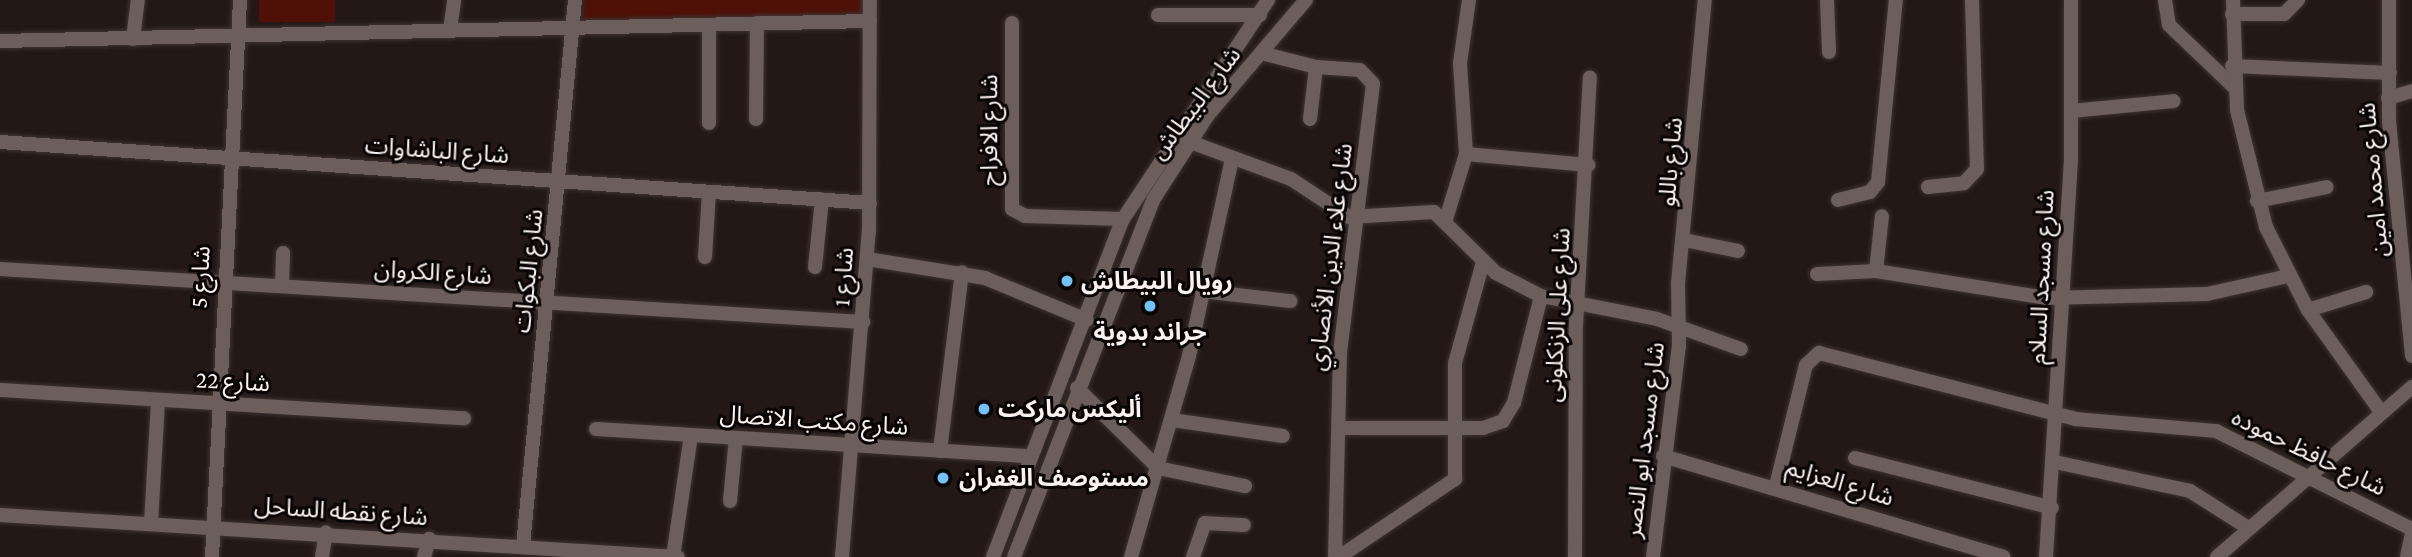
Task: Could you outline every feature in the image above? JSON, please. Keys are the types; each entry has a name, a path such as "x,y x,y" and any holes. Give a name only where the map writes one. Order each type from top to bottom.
{"street":[{"path":"133,39 138,0"},
{"name":"شارع 5","path":"212,557 228,158 240,0"},
{"path":"450,30 454,0"},
{"name":"شارع البكوات","path":"523,546 575,0"},
{"name":"شارع 1","path":"842,557 863,323 870,203 870,0"},
{"name":"شارع البيطاش","path":"993,557 1080,316 1123,219 1181,139 1268,0"},
{"name":"شارع البيطاش","path":"1014,557 1099,327 1138,231 1181,139 1306,0"},
{"path":"1446,219 1466,155 1460,63 1469,0"},
{"name":"شارع باللو","path":"1680,328 1684,240 1706,0"},
{"path":"1827,0 1829,52"},
{"path":"1838,200 1870,192 1878,182 1896,0"},
{"path":"1928,187 1964,183 1978,169 1972,0"},
{"name":"شارع مسجد السلام","path":"2046,557 2058,414 2071,111 2071,0"},
{"path":"2165,0 2169,25 2234,87"},
{"path":"2298,0 2289,13 2232,7 2234,87 2257,201 2288,276 2308,310 2381,412"},
{"name":"شارع محمد امين","path":"2389,0 2388,98 2412,356"},
{"path":"1158,15 1260,15"},
{"path":"0,41 133,39 238,31 450,30 870,21"},
{"path":"757,23 757,120"},
{"name":"شارع الافراح","path":"1012,23 1012,208 1021,216 1123,219"},
{"path":"709,24 709,123"},
{"name":"شارع علاء الدين الأنصاري","path":"1261,53 1316,68 1360,70 1373,84 1340,353 1337,557"},
{"path":"2232,66 2389,73"},
{"path":"1310,119 1316,68"},
{"name":"شارع على الزنكلونى","path":"1575,557 1577,305 1589,165 1590,76"},
{"path":"2388,98 2412,91"},
{"path":"2071,111 2174,101"},
{"path":"1181,139 1292,179 1357,219 1411,209 1446,219 1483,262 1541,296 1680,328 1741,349"},
{"name":"شارع الباشاوات","path":"0,142 870,203"},
{"path":"1466,155 1589,165"},
{"path":"1131,557 1171,420 1232,159"},
{"path":"2257,201 2327,187"},
{"path":"705,257 709,191"},
{"path":"815,267 822,200"},
{"path":"1876,271 1882,216"},
{"path":"1684,240 1738,251"},
{"path":"282,285 283,253"},
{"path":"867,259 962,272 1080,316 1099,327"},
{"path":"1337,557 1453,482 1452,428 1457,348 1483,262"},
{"name":"شارع الكروان","path":"0,269 863,323"},
{"path":"1817,274 1876,271 2061,298 2207,295 2288,276"},
{"path":"940,451 962,272"},
{"path":"1202,291 1290,301"},
{"path":"2308,310 2366,292"},
{"path":"1339,428 1493,427 1510,413 1541,296"},
{"name":"شارع مسجد ابو النصر","path":"1653,557 1680,328"},
{"name":"شارع حافظ حموده","path":"1776,486 1807,365 1819,353 2058,414 2216,431 2308,474 2412,531"},
{"path":"2217,557 2247,527 2412,387"},
{"path":"1077,388 1157,468 1245,486"},
{"name":"شارع 22","path":"0,390 464,418"},
{"path":"151,523 158,400"},
{"path":"1171,420 1283,436"},
{"name":"شارع مكتب الاتصال","path":"596,429 1030,456"},
{"path":"673,557 691,435"},
{"path":"730,501 736,438"},
{"name":"شارع العزايم","path":"1663,456 1776,486 2003,557"},
{"path":"1855,458 2052,508"},
{"path":"2055,462 2190,491 2247,527"},
{"name":"شارع نقطه الساحل","path":"0,515 429,539 501,551 523,546 678,557"},
{"path":"1193,557 1205,523 1244,525"},
{"path":"2407,557 2412,531"},
{"path":"322,557 326,532"},
{"path":"424,557 429,539"}],"shaded area":[{"path":"259,0 335,0 335,22 259,22"},
{"path":"584,0 862,0 862,17 582,23"}],"place":[{"name":"رويال البيطاش","path":"1067,281"},
{"name":"جراند بدوية","path":"1150,306"},
{"name":"أليكس ماركت","path":"984,409"},
{"name":"مستوصف الغفران","path":"943,478"}]}
